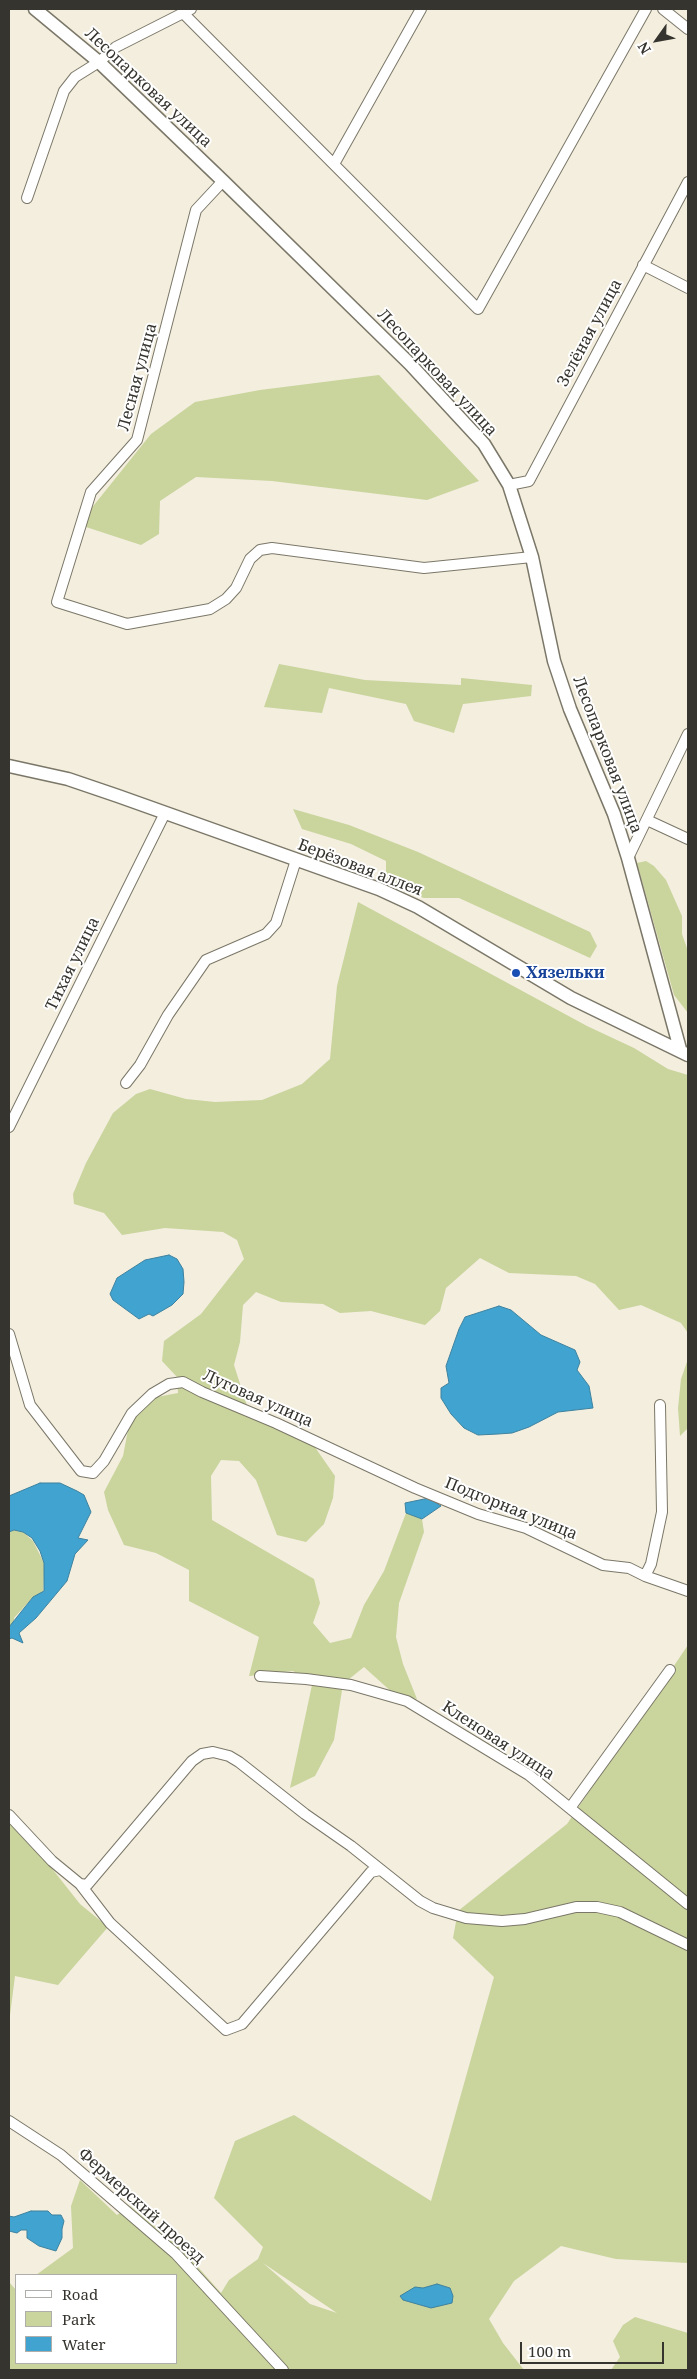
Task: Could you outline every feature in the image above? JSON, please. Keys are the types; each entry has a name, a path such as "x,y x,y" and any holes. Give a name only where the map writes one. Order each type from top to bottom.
{"street":[{"name":"Лесопарковая улица","path":"35,9 99,62 223,181 410,364 484,444 509,485 532,557 554,661 570,709 614,814 684,1052"},
{"path":"334,164 420,9"},
{"path":"27,198 64,91 75,77 99,62 116,47 187,11 334,164 478,309 646,9"},
{"path":"663,9 688,30"},
{"name":"Лесная улица","path":"223,181 196,210 137,440 91,492 56,602 127,624 210,610 226,599 236,588 250,559 260,550 272,548 424,568 532,557"},
{"name":"Зелёная улица","path":"509,485 529,481 688,182"},
{"path":"643,265 688,288"},
{"path":"628,858 688,734"},
{"name":"Берёзовая аллея","path":"9,766 68,779 379,889 418,907 570,998 684,1052"},
{"name":"Тихая улица","path":"9,1127 165,813"},
{"path":"647,820 688,839"},
{"path":"126,1083 140,1065 168,1015 206,960 266,934 276,923 296,860"},
{"name":"Луговая улица","path":"9,1334 30,1406 81,1471 94,1473 104,1461 132,1412 152,1394 169,1384 184,1382 202,1392 407,1482"},
{"path":"645,1576 651,1564 662,1512 660,1405"},
{"name":"Подгорная улица","path":"407,1482 415,1488 478,1514 526,1528 602,1565 629,1568 645,1576 688,1591"},
{"path":"570,1808 670,1670"},
{"name":"Кленовая улица","path":"260,1676 352,1685 407,1700 529,1775 688,1904"},
{"path":"80,1884 87,1885 192,1760 202,1754 213,1752 229,1756 239,1762 305,1814 351,1846 420,1901 433,1908 466,1918 502,1921 525,1919 576,1907 597,1907 620,1912 688,1945"},
{"path":"9,1815 52,1860 80,1884 110,1923 226,2030 242,2024 371,1872 380,1870"},
{"name":"Фермерский проезд","path":"9,2121 61,2155 176,2254 283,2370"}],"green space":[{"path":"379,375 479,481 427,500 272,481 196,477 160,501 159,534 141,545 86,527 86,515 151,434 195,402 260,390"},
{"path":"279,664 365,680 461,685 461,678 532,685 531,696 463,704 454,733 414,721 406,704 329,688 322,713 264,707"},
{"path":"293,809 349,825 418,852 590,932 597,946 590,958 459,898 424,898 386,885 386,861 351,844 302,829"},
{"path":"646,861 654,866 666,880 682,916 682,934 688,951 688,1013 674,995 637,863"},
{"path":"358,902 587,1026 634,1048 668,1069 688,1075 688,1333 681,1323 641,1305 619,1310 595,1284 576,1276 509,1273 480,1258 446,1288 440,1311 425,1325 371,1311 340,1313 323,1304 281,1302 256,1292 243,1305 240,1342 234,1365 250,1415 312,1443 335,1476 333,1498 324,1524 306,1542 277,1535 256,1480 239,1461 221,1460 211,1476 212,1520 314,1579 320,1603 313,1623 330,1643 351,1638 364,1605 384,1571 406,1513 422,1519 424,1532 399,1603 396,1637 403,1664 417,1699 394,1694 364,1667 343,1684 334,1740 315,1776 290,1788 312,1685 293,1671 249,1676 259,1637 189,1601 189,1570 156,1553 124,1545 108,1510 104,1492 123,1456 129,1425 139,1406 157,1397 178,1393 177,1377 162,1361 164,1341 201,1314 244,1259 237,1240 223,1232 165,1228 122,1235 104,1213 74,1204 73,1194 86,1163 113,1113 136,1094 150,1089 186,1099 215,1102 262,1100 302,1084 330,1059 337,986"},
{"path":"688,1359 688,1428 680,1436 678,1408 681,1379"},
{"path":"14,1530 23,1532 33,1541 44,1563 44,1572 43,1591 39,1596 33,1597 14,1618 14,1623 9,1627 9,1532"},
{"path":"688,1645 688,2263 616,2259 561,2246 514,2281 489,2319 503,2343 524,2370 9,2370 9,2282 15,2289 15,2364 178,2364 178,2274 37,2274 73,2248 71,2206 80,2180 117,2215 130,2206 181,2248 221,2293 229,2280 258,2259 263,2247 214,2198 235,2141 294,2115 431,2201 494,1977 453,1938 458,1911 567,1824","holes":["263,2263 337,2313 310,2304"]},
{"path":"9,1817 16,1823 80,1904 108,1927 58,1985 15,1976 9,2023"},
{"path":"635,2317 688,2333 688,2370 611,2370 620,2357 613,2341 623,2325"}],"water":[{"path":"169,1255 177,1259 183,1269 184,1282 183,1294 172,1305 153,1316 149,1314 139,1319 113,1300 110,1294 117,1278 145,1260"},
{"path":"499,1306 511,1310 541,1335 575,1350 580,1362 577,1370 589,1386 593,1408 558,1412 529,1427 512,1433 478,1435 464,1428 451,1414 441,1398 441,1388 449,1383 446,1366 459,1329 465,1317"},
{"path":"40,1483 60,1483 77,1491 84,1495 91,1512 78,1538 88,1540 75,1554 67,1581 36,1618 19,1633 23,1643 12,1638 9,1639 9,1627 33,1597 44,1591 44,1563 40,1551 32,1538 23,1532 14,1530 9,1532 9,1496"},
{"path":"429,1498 441,1506 422,1519 406,1513 405,1503"},
{"path":"31,2211 48,2211 52,2215 61,2215 64,2221 62,2238 56,2251 39,2246 27,2238 27,2230 21,2230 17,2233 9,2231 9,2216 14,2217"},
{"path":"437,2284 450,2288 453,2296 452,2303 431,2308 403,2300 400,2296 415,2287 423,2288"}],"place":[{"name":"Хязельки","path":"516,973"}]}
